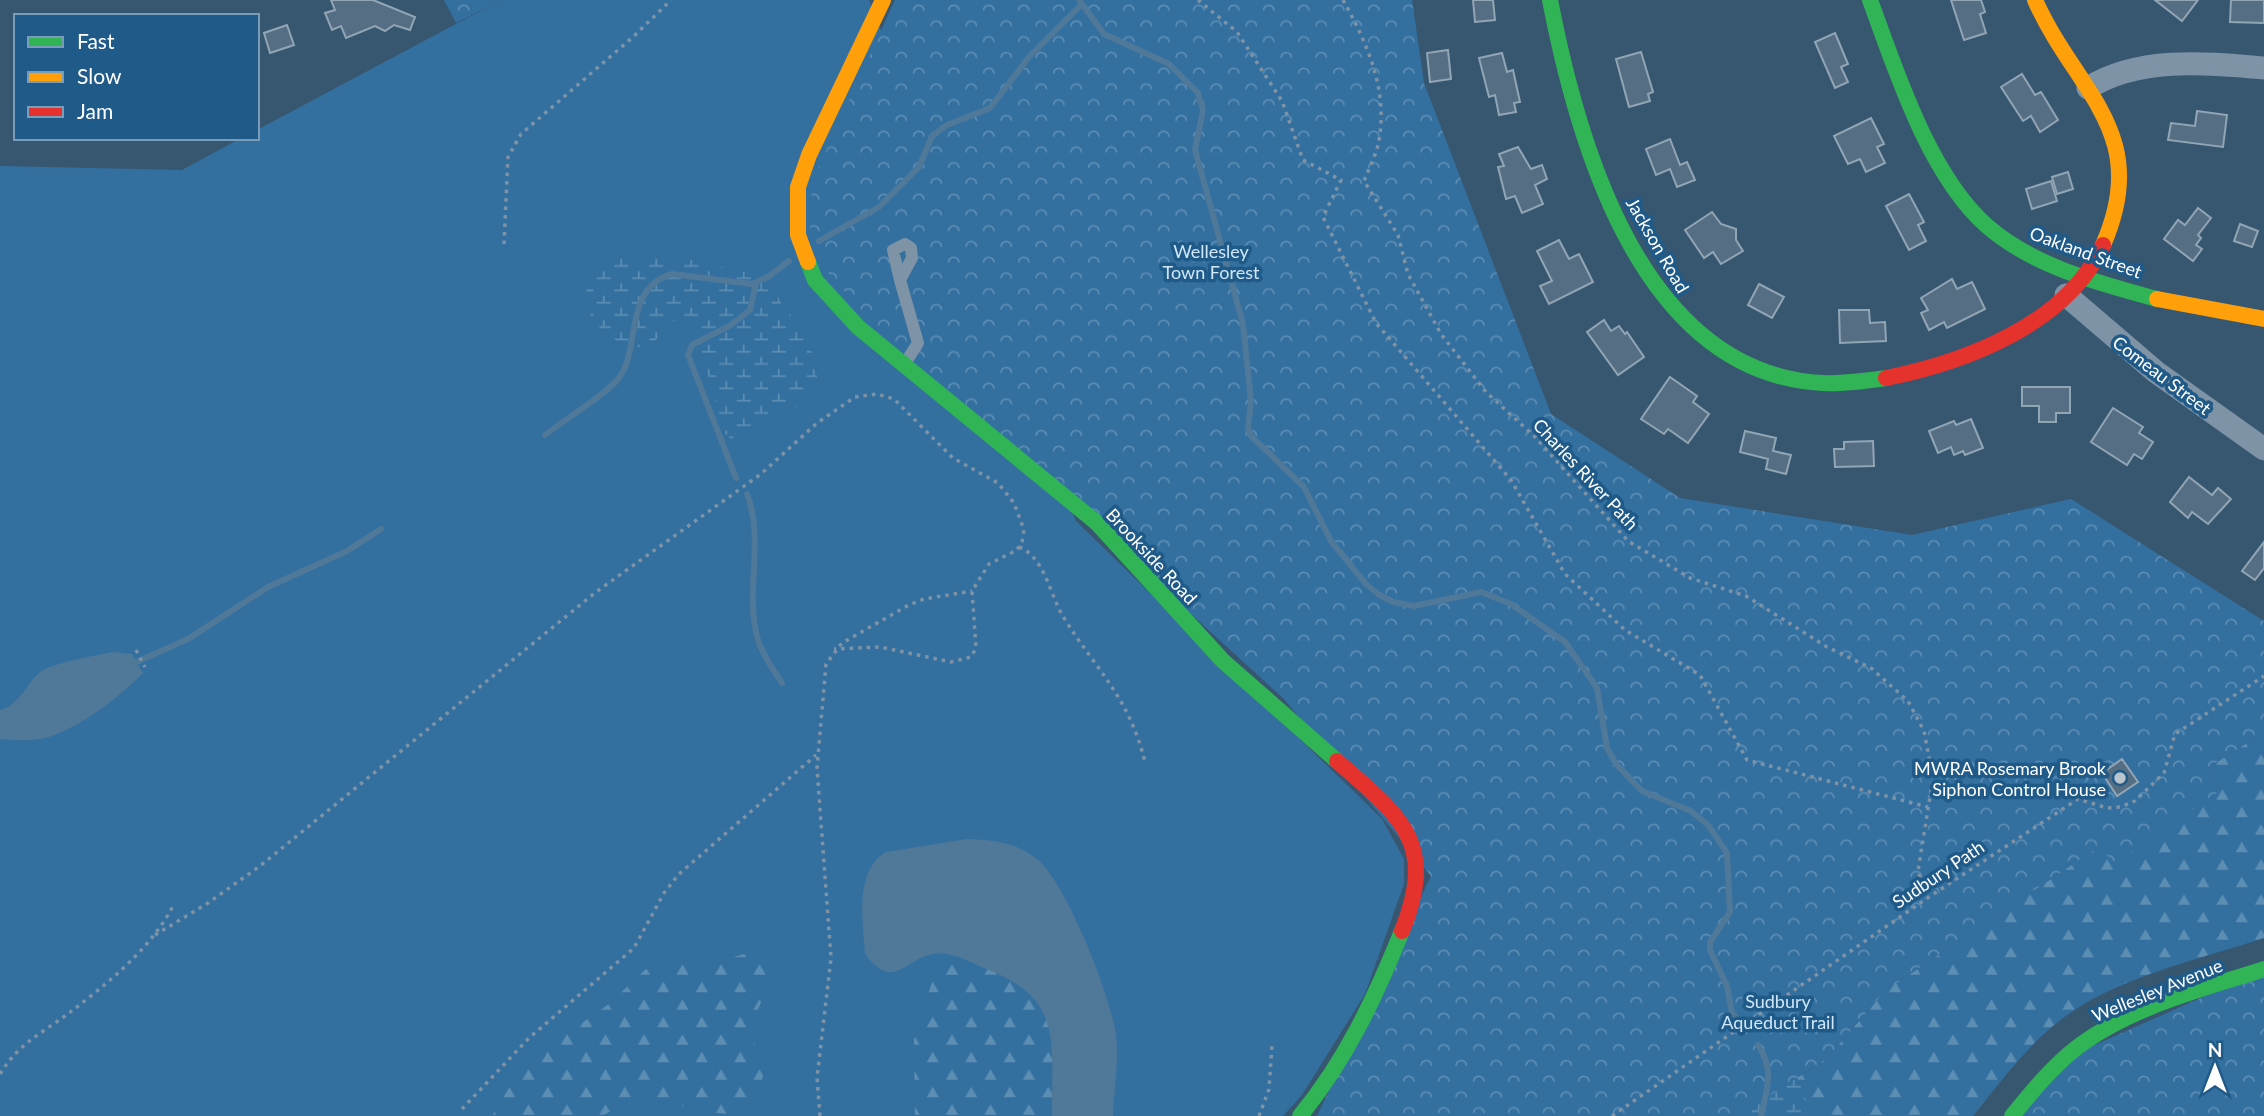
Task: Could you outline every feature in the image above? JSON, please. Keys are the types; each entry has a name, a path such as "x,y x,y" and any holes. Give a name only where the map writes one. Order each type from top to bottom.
{"street":[{"name":"Brookside Road","path":"883,0 805,163 797,196 796,228 811,272 847,318 1097,523 1138,564 1223,661 1375,794 1398,818 1409,836 1418,866 1417,886 1376,999 1349,1053 1300,1116"},
{"name":"Jackson Road","path":"1549,0 1561,58 1577,114 1616,215 1665,299 1692,328 1730,353 1791,378 1824,383 1875,382 1955,359 2023,324 2066,295 2085,276 2104,241 2120,174 2112,129 2053,37 2035,0"},
{"name":"Oakland Street","path":"1870,0 1923,127 1951,178 1975,213 1996,233 2031,256 2085,276 2181,304 2264,319"},
{"path":"2088,89 2115,75 2170,65 2208,64 2264,68"},
{"name":"Comeau Street","path":"2066,295 2156,372 2264,449"},
{"name":"Wellesley Avenue","path":"2012,1116 2061,1063 2092,1037 2173,1001 2264,969"}],"lane":[{"path":"900,280 918,339 917,347 904,365"}],"path":[{"path":"504,244 508,157 521,134 671,0"},
{"path":"1198,0 1237,32 1282,101 1303,160 1341,180 1323,217 1376,323 1511,480 1565,574 1625,631 1700,675 1746,761 1928,807"},
{"name":"Charles River Path","path":"1343,0 1362,33 1379,89 1379,140 1364,181 1398,235 1408,274 1441,334 1486,392 1535,437 1628,541 1690,578 1746,596 1827,647 1871,668 1908,701 1924,731 1933,778 1918,871 1926,899"},
{"path":"0,1074 18,1048 93,994 155,935 208,904 260,866 596,592 761,474 817,423 855,397 877,394 894,399 953,458 999,483 1014,503 1024,530 1019,547 989,564 972,591 976,648 967,659 946,662 880,647 834,649"},
{"path":"1019,547 1033,556 1062,615 1115,688 1135,727 1145,762"},
{"path":"820,1116 817,1078 831,958 818,800 817,754 825,673 834,649 917,601 972,591"},
{"path":"136,650 145,667"},
{"name":"Sudbury Path","path":"1612,1116 1926,899 2078,799 2107,808 2120,807 2135,801 2164,773 2175,734 2264,676"},
{"path":"461,1109 529,1038 634,948 664,893 679,874 817,754"},
{"path":"155,935 174,904"},
{"path":"1258,1116 1269,1089 1272,1045"}],"green space":[{"path":"444,0 501,0 456,23"},
{"path":"501,0 869,0 1076,521 1382,819 1404,859 1404,884 1365,994 1302,1095 1283,1116 0,1116 0,166 182,170 237,140 259,140 259,129"},
{"name":"Wellesley Town Forest","path":"895,0 1412,0 1424,83 1551,414 1680,498 1912,535 2071,499 2264,621 2264,732 2206,769 2221,790 2113,864 2100,846 1885,991 1827,1058 1754,1106 1729,1116 1317,1116 1431,876 1284,699 878,328 822,266 810,233 812,182"},
{"path":"663,254 768,277 783,307 807,332 818,381 809,396 754,434 732,440 718,426 715,401 696,330 688,323 674,321 646,346 627,345 608,335 593,319 585,301 586,291 598,270 620,257"},
{"path":"2264,732 2264,938 2141,977 2073,1011 2058,1021 2032,1046 1973,1116 1729,1116 1754,1106 1827,1058 1885,991 2101,845 2113,863 2220,789 2206,769"},
{"path":"754,951 764,958 768,985 757,1012 754,1049 763,1074 760,1097 744,1110 725,1114 673,1104 652,1103 631,1105 602,1116 492,1116 513,1081 535,1056 609,1004 646,969 724,960"},
{"path":"946,953 987,967 1014,980 1036,997 1044,1008 1051,1032 1052,1116 915,1116 914,1040 934,975"},
{"path":"2264,970 2264,1116 2012,1116 2061,1060"},
{"path":"1792,1064 1807,1102 1804,1116 1714,1116"}],"shaded area":[{"path":"114,652 132,654 143,673 112,701 88,718 49,737 31,740 0,739 0,710 18,699 40,672 64,663"},
{"path":"967,839 995,841 1022,849 1038,860 1062,892 1097,969 1112,1017 1117,1055 1113,1116 1052,1116 1052,1066 1048,1026 1041,1009 1029,994 1010,980 953,955 933,954 892,972 884,971 875,965 865,954 863,898 869,871 876,860 886,852"}],"building":[{"path":"331,0 373,0 415,17 410,30 394,25 385,31 375,26 346,38 341,26 332,30 325,13 335,10"},
{"path":"1473,0 1493,0 1495,20 1475,22"},
{"path":"1951,0 1981,0 1985,12 1980,14 1986,33 1964,40"},
{"path":"2155,0 2198,0 2182,21"},
{"path":"2231,0 2264,0 2264,23 2230,22"},
{"path":"287,25 294,45 270,53 264,33"},
{"path":"1835,33 1848,64 1841,67 1848,82 1835,88 1815,42"},
{"path":"1448,50 1451,79 1430,82 1427,53"},
{"path":"1641,52 1653,92 1648,94 1650,101 1629,107 1616,59"},
{"path":"1502,53 1507,72 1513,70 1520,102 1514,103 1516,112 1499,115 1495,95 1489,97 1479,58"},
{"path":"2022,74 2035,95 2041,92 2058,120 2040,132 2031,116 2023,121 2001,87"},
{"path":"2197,111 2227,115 2223,147 2168,140 2171,123 2195,126"},
{"path":"1871,118 1884,144 1877,147 1885,163 1866,172 1860,159 1848,164 1834,136"},
{"path":"1670,139 1680,165 1687,162 1695,180 1677,187 1670,169 1656,175 1646,149"},
{"path":"1518,147 1531,169 1542,165 1547,179 1535,185 1543,204 1522,213 1515,196 1506,199 1498,167 1504,166 1499,154"},
{"path":"2068,172 2073,189 2057,194 2052,177"},
{"path":"2051,181 2057,201 2032,209 2026,189"},
{"path":"1909,194 1924,222 1918,225 1926,241 1909,250 1886,206"},
{"path":"2198,208 2211,218 2198,235 2201,238 2196,245 2202,249 2193,261 2164,239 2178,220 2185,225"},
{"path":"1712,212 1721,224 1736,229 1736,240 1743,251 1721,264 1713,252 1704,258 1685,230"},
{"path":"2240,224 2258,231 2252,247 2234,241"},
{"path":"1559,240 1569,259 1579,254 1593,282 1549,304 1540,286 1552,281 1537,251"},
{"path":"1952,279 1957,289 1972,282 1985,309 1947,328 1944,322 1929,330 1921,313 1928,310 1921,298"},
{"path":"1759,284 1784,297 1772,318 1748,305"},
{"path":"1839,310 1869,310 1870,323 1885,322 1886,341 1840,343"},
{"path":"1604,320 1611,331 1619,326 1625,334 1627,332 1644,357 1618,375 1587,332"},
{"path":"1670,377 1697,396 1693,402 1709,414 1688,443 1668,429 1664,434 1641,419"},
{"path":"2022,387 2070,387 2070,413 2056,413 2056,422 2039,422 2039,406 2022,406"},
{"path":"2113,408 2143,427 2139,433 2153,442 2142,459 2134,454 2127,465 2091,442"},
{"path":"1971,419 1983,448 1965,455 1963,451 1954,455 1951,447 1938,453 1929,431 1954,421 1956,425"},
{"path":"1745,431 1776,438 1773,451 1791,455 1786,474 1766,469 1768,459 1740,452"},
{"path":"1873,441 1874,466 1835,467 1834,449 1844,449 1844,442"},
{"path":"2189,477 2212,495 2218,488 2231,499 2208,524 2192,512 2188,518 2170,502"},
{"path":"2264,542 2264,568 2255,580 2242,571"},
{"name":"MWRA Rosemary Brook Siphon Control House","path":"2122,759 2138,782 2117,796 2102,773"}],"waterway":[{"path":"1079,0 1104,34 1169,64 1198,93 1203,110 1195,150 1243,324 1251,401 1248,428 1251,436 1304,487 1331,541 1366,584 1378,594 1393,602 1414,606 1481,592 1511,604 1565,642 1597,688 1607,748 1616,764 1642,791 1691,811 1708,825 1727,853 1730,912 1710,942 1710,950 1727,986 1732,1013 1739,1021"},
{"path":"819,241 879,207 919,167 932,136 947,125 990,108 1029,57 1082,4"},
{"path":"545,435 618,379 630,352 639,306 656,281 672,274 752,284 768,277 789,261"},
{"path":"736,478 688,355 692,345 731,325 750,310 756,283"},
{"path":"747,494 752,512 755,548 754,622 763,652 782,683"},
{"path":"130,665 188,639 268,587 347,551 381,529"},
{"path":"1758,1045 1768,1071 1761,1116"}],"traffic: fast":[{"path":"1550,0 1579,120 1601,183 1629,242 1664,296 1708,340 1760,370 1823,383 1886,378"},
{"path":"1870,0 1916,120 1931,151 1966,205 2005,240 2046,263 2090,280 2157,299"},
{"path":"808,262 815,280 858,327 1097,523 1223,661 1337,761"},
{"path":"1300,1116 1332,1073 1358,1028 1402,931"},
{"path":"2012,1116 2058,1064 2096,1034 2166,1001 2264,969"}],"traffic: slow":[{"path":"808,262 798,235 798,187 809,155 883,0"},
{"path":"2035,0 2051,32 2103,114 2114,142 2119,172 2116,206 2103,245"},
{"path":"2157,299 2264,319"}],"traffic: jam":[{"path":"1886,378 1949,362 1980,350 2040,318 2065,297 2087,273 2103,245"},
{"path":"1337,761 1379,798 1407,833 1414,853 1416,875 1412,900 1402,931"}],"place":[{"name":"MWRA Rosemary Brook Siphon Control House","path":"2120,778"}],"park label":[{"name":"Sudbury Aqueduct Trail","path":"1778,1011"}]}
